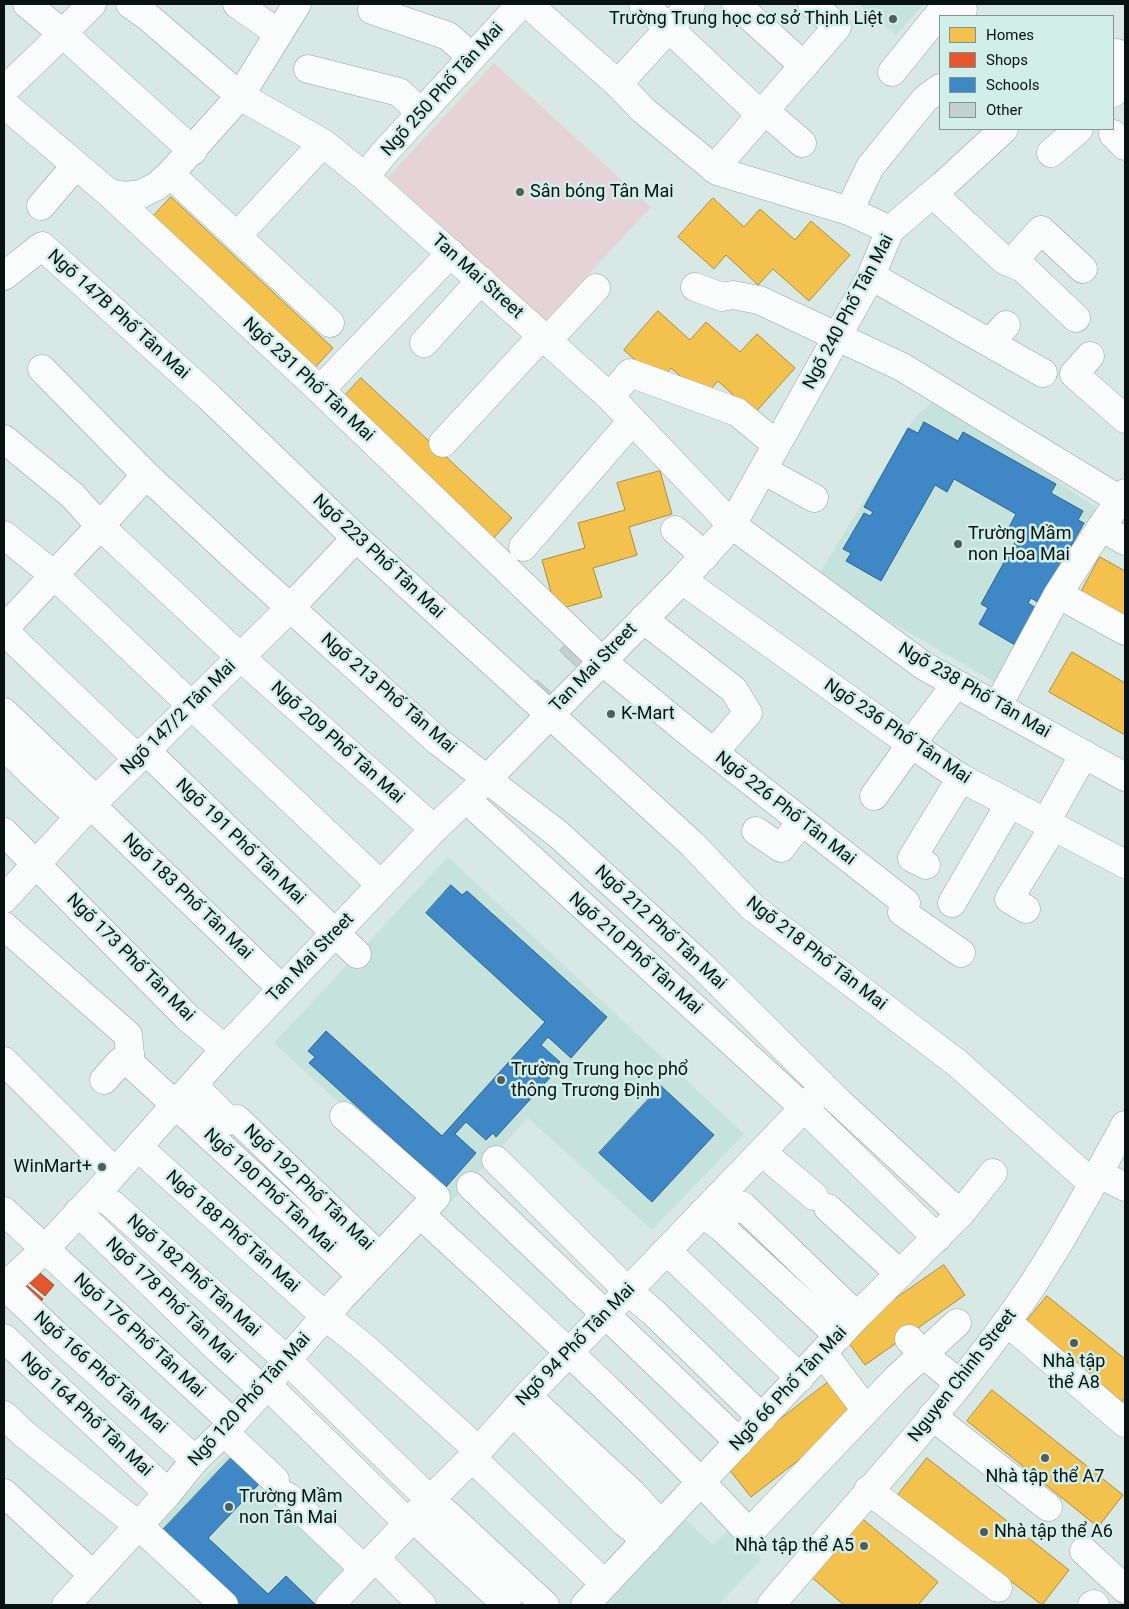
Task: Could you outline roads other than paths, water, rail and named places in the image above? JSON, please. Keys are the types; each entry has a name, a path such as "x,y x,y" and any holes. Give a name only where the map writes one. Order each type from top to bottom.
{"street":[{"path":"27,4 63,34 192,151"},
{"path":"5,103 63,34 92,4"},
{"path":"237,4 278,33"},
{"path":"109,194 125,196 141,194 157,186 170,174 240,96 297,4"},
{"path":"643,4 763,113 802,142"},
{"path":"618,84 691,4"},
{"path":"736,4 804,66"},
{"path":"714,169 837,27 812,4"},
{"path":"520,5 618,84 642,110 717,171 849,211 890,230"},
{"name":"Ngõ 250 Phố Tân Mai","path":"365,177 520,5"},
{"name":"Tan Mai Street","path":"4,1286 45,1249 225,1049 381,885 682,580 732,525 610,397 365,177 323,143 240,96 145,8"},
{"path":"892,72 943,9 964,10"},
{"path":"372,10 448,36 472,57"},
{"path":"1114,57 1117,53 1125,61"},
{"path":"308,69 399,92 421,113"},
{"path":"1114,92 1125,80"},
{"path":"849,211 870,167 925,99 939,89"},
{"name":"Ngõ 231 Phố Tân Mai","path":"5,103 109,194 320,390 602,660"},
{"name":"Ngõ 240 Phố Tân Mai","path":"732,525 871,276 890,230 933,194 1003,130"},
{"path":"1051,153 1078,130"},
{"path":"238,236 323,143"},
{"path":"41,206 76,165"},
{"path":"170,174 330,323"},
{"path":"933,194 1004,260 1022,268 1076,318"},
{"path":"1011,263 1041,230 1082,268"},
{"name":"Ngõ 147B Phố Tân Mai","path":"4,276 42,246 209,397"},
{"path":"320,390 450,252"},
{"path":"871,276 912,288 998,334 1036,363"},
{"path":"424,342 481,280"},
{"path":"695,287 722,297 733,295 759,300 902,367 1123,497 1101,527 1058,594 997,707"},
{"path":"443,443 544,338 596,288"},
{"path":"1090,356 1074,374 1125,419"},
{"name":"Ngõ 213 Phố Tân Mai","path":"42,369 146,475 290,608 439,742 487,779"},
{"path":"610,397 630,373 737,412 777,445"},
{"name":"Ngõ 223 Phố Tân Mai","path":"209,397 356,538 549,714"},
{"path":"522,547 632,421"},
{"name":"Ngõ 209 Phố Tân Mai","path":"4,439 73,496 100,526 239,656 434,830"},
{"path":"763,470 814,498"},
{"path":"4,630 146,475"},
{"name":"Ngõ 238 Phố Tân Mai","path":"732,525 908,656 1125,777"},
{"path":"1101,527 1125,540"},
{"path":"676,530 705,556"},
{"path":"4,535 55,576 381,885"},
{"name":"Ngõ 147/2 Tân Mai","path":"4,899 89,807 239,656 290,608 356,538"},
{"name":"Ngõ 236 Phố Tân Mai","path":"682,580 961,778 1125,864"},
{"path":"1058,594 1125,631"},
{"path":"642,619 734,690 748,714 714,752"},
{"name":"Ngõ 191 Phố Tân Mai","path":"4,630 357,954"},
{"name":"Ngõ 226 Phố Tân Mai","path":"602,660 801,822 906,903 902,912 962,953"},
{"path":"874,796 956,684"},
{"path":"4,712 89,807"},
{"name":"Ngõ 218 Phố Tân Mai","path":"549,714 692,844 752,907 957,1063 1096,1179 1125,1187"},
{"path":"4,746 45,786 89,807"},
{"path":"1026,909 1009,899 1050,824 1084,754"},
{"path":"926,865 912,858 961,778"},
{"name":"Ngõ 212 Phố Tân Mai","path":"487,779 558,834 702,966 824,1086 960,1214"},
{"name":"Ngõ 210 Phố Tân Mai","path":"466,799 804,1108 936,1238"},
{"path":"952,903 1010,803"},
{"name":"Ngõ 183 Phố Tân Mai","path":"89,807 282,989"},
{"path":"756,832 782,848 801,822"},
{"name":"Ngõ 173 Phố Tân Mai","path":"4,832 188,1018 225,1049"},
{"path":"4,926 128,1035 131,1064 120,1062 104,1080"},
{"path":"4,1061 115,1172"},
{"name":"Ngõ 190 Phố Tân Mai","path":"131,1064 176,1105 371,1267"},
{"name":"Ngõ 192 Phố Tân Mai","path":"193,1084 229,1121 236,1119 371,1267"},
{"name":"Ngõ 94 Phố Tân Mai","path":"330,1605 824,1086"},
{"path":"344,1116 428,1206 570,1352 702,1482 750,1533 897,1378 916,1346 957,1323"},
{"name":"Nguyen Chinh Street","path":"770,1605 960,1384 1007,1322 1036,1279 1096,1179 1125,1125"},
{"name":"Ngõ 188 Phố Tân Mai","path":"138,1147 325,1316 364,1348 475,1454 605,1584"},
{"path":"762,1152 821,1202 900,1274"},
{"path":"496,1160 628,1291 654,1313 762,1418"},
{"name":"Ngõ 66 Phố Tân Mai","path":"585,1605 831,1344 960,1214 993,1173"},
{"path":"471,1186 739,1442"},
{"name":"Ngõ 182 Phố Tân Mai","path":"87,1203 112,1204 287,1360 417,1514"},
{"name":"Ngõ 178 Phố Tân Mai","path":"87,1203 219,1350 417,1514"},
{"path":"710,1205 734,1210 743,1206 858,1316"},
{"path":"710,1205 722,1228 831,1344 866,1410"},
{"name":"Ngõ 120 Phố Tân Mai","path":"66,1605 139,1526 195,1460 265,1388 325,1316 428,1206"},
{"name":"Ngõ 176 Phố Tân Mai","path":"4,1210 228,1428 281,1488 370,1564 422,1605"},
{"path":"667,1250 800,1378"},
{"name":"Ngõ 166 Phố Tân Mai","path":"4,1286 195,1460"},
{"path":"1007,1322 1125,1423"},
{"name":"Ngõ 164 Phố Tân Mai","path":"4,1338 168,1493"},
{"path":"916,1346 960,1384"},
{"path":"520,1404 624,1522 654,1533"},
{"path":"4,1415 24,1434 139,1526 224,1605"},
{"path":"932,1416 1048,1507"},
{"path":"868,1490 998,1588"},
{"path":"4,1494 93,1575"},
{"path":"417,1514 507,1605"},
{"path":"417,1514 447,1514 545,1605"},
{"path":"1084,1551 1125,1589"}],"place":[{"name":"Trường Trung học cơ sở Thịnh Liệt","path":"893,19"},
{"name":"Sân bóng Tân Mai","path":"520,192"},
{"name":"Trường Mầm non Hoa Mai","path":"958,544"},
{"name":"K-Mart","path":"611,714"},
{"name":"Trường Trung học phổ thông Trương Định","path":"501,1080"},
{"name":"WinMart+","path":"102,1167"},
{"name":"Nhà tập thể A8","path":"1074,1343"},
{"name":"Nhà tập thể A7","path":"1045,1458"},
{"name":"Trường Mầm non Tân Mai","path":"229,1507"},
{"name":"Nhà tập thể A6","path":"984,1532"},
{"name":"Nhà tập thể A5","path":"864,1546"}]}
